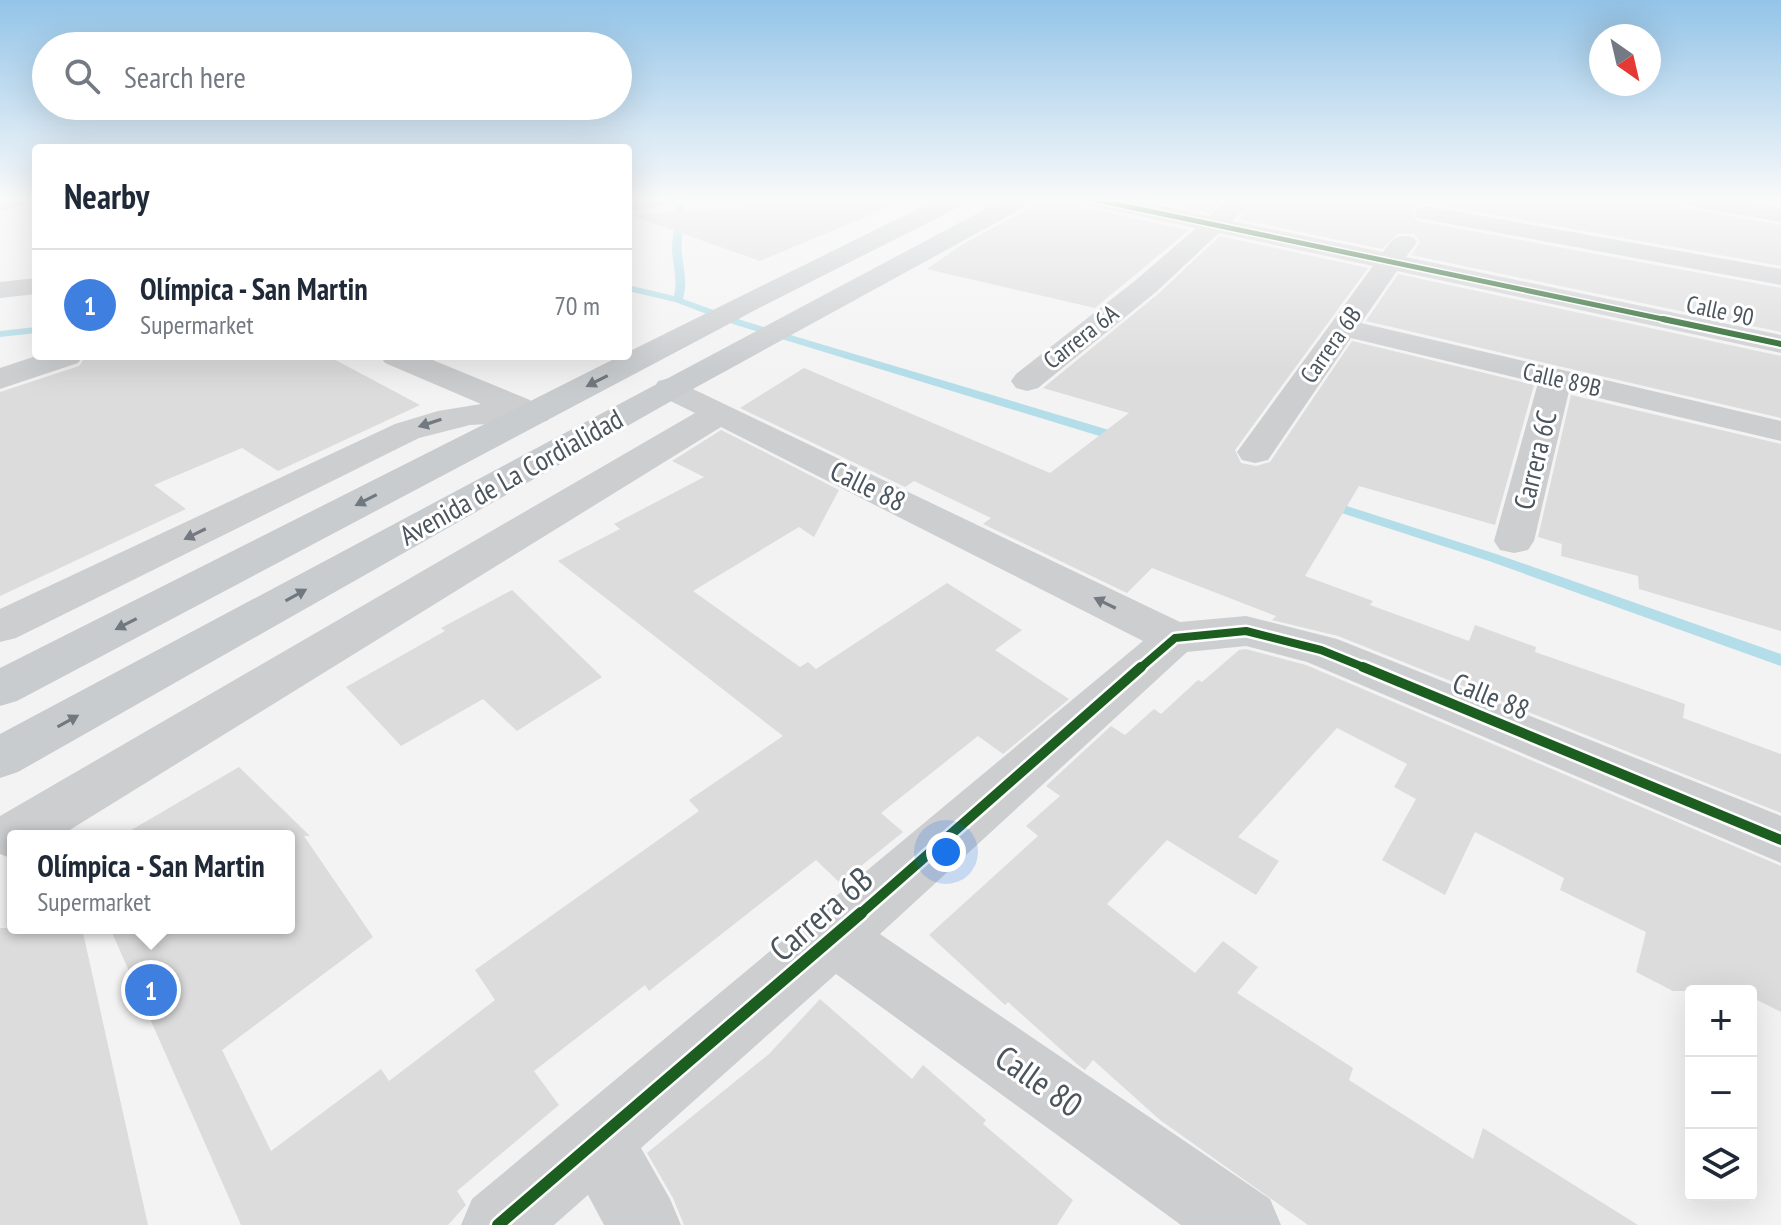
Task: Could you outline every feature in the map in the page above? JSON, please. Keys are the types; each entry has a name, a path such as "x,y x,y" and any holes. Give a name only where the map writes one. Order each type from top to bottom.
{"main road":[{"name":"Avenida de La Cordialidad","path":"0,689 844,255"},
{"name":"Avenida de La Cordialidad","path":"0,758 658,395 919,255"}],"street":[{"name":"Carrera 6A","path":"1027,381 1146,286 1179,255"},
{"name":"Calle 90","path":"1351,255 1781,344"},
{"name":"Carrera 6B","path":"1255,452 1394,255"},
{"path":"1673,255 1781,277"},
{"path":"0,290 32,286"},
{"name":"Calle 89B","path":"1344,328 1781,431"},
{"path":"0,379 55,360"},
{"path":"406,360 535,414"},
{"name":"Carrera 6C","path":"1514,541 1556,378"},
{"name":"Calle 88","path":"658,395 1163,649 1246,631 1321,650 1781,840"},
{"path":"0,627 407,431 437,420 497,410 535,414"},
{"path":"24,830 709,419"},
{"name":"Carrera 6B","path":"498,1225 1163,649"},
{"name":"Calle 80","path":"834,937 1244,1225"},
{"path":"598,1141 644,1225"}],"building":[{"path":"744,255 774,255 760,261"},
{"path":"947,255 1159,255 1095,308 927,269"},
{"path":"1200,255 1309,255 1368,268 1235,450 1241,463 1256,466 1270,462 1352,341 1534,385 1495,525 1359,486 1305,576 1373,601 1370,605 1469,641 1475,625 1536,647 1535,652 1685,704 1683,718 1781,754 1781,813 1338,636 1272,620 1276,616 1152,568 1127,593 983,524 991,518 914,481 905,487 740,408 804,368 1050,473 1129,413 1043,388 1158,294"},
{"path":"1412,255 1603,255 1781,288 1781,332"},
{"path":"1720,255 1781,255 1781,266"},
{"path":"1398,274 1781,356 1781,418 1366,321"},
{"path":"83,360 336,360 420,405 278,471 242,448 154,485 186,509 0,596 0,392 79,366"},
{"path":"1571,395 1781,444 1781,631 1639,589 1638,576 1561,556 1562,544 1538,537"},
{"path":"721,430 839,490 814,537 799,527 693,591 800,667 808,662 816,669 947,583 1022,630 995,650 1069,699 1003,754 978,736 881,813 903,832 840,883 816,860 649,991 645,985 534,1071 559,1105 457,1191 466,1205 448,1225 241,1225 113,934 295,934 295,830 131,830 239,767 310,836 304,836 373,937 222,1050 271,1151 381,1069 389,1081 495,1000 475,970 699,811 689,800 783,736 558,561 620,529 614,524 704,477 672,461"},
{"path":"512,590 602,677 517,731 483,699 401,746 346,687 445,631 441,628"},
{"path":"1246,649 1306,665 1781,866 1781,1012 1757,1000 1757,985 1685,985 1685,991 1673,991 1636,972 1646,932 1560,890 1564,878 1475,832 1445,895 1382,860 1416,799 1394,787 1407,764 1337,728 1238,837 1279,861 1256,895 1167,840 1107,904 1195,973 1223,941 1258,967 1237,993 1353,1068 1349,1080 1473,1159 1483,1128 1638,1225 1308,1225 1160,1120 1093,1060 1085,1070 1077,1064 1008,1002 1005,1005 929,935 1038,836 1026,826 1060,796 1046,786 1111,726 1125,735 1154,709 1161,714 1198,680 1202,682 1239,650"},
{"path":"0,928 7,928 7,934 83,934 148,1225 0,1225"},
{"path":"820,999 912,1079 923,1065 986,1120 983,1124 1073,1200 1057,1225 684,1225 673,1198 647,1153 769,1054"}],"waterway":[{"path":"678,255 682,282 678,300"},
{"path":"632,289 678,300"},
{"path":"678,300 740,323 1124,439"},
{"path":"0,334 32,330"},
{"path":"1325,503 1491,557 1781,660"}],"cycle path":[{"path":"1359,255 1781,344"},
{"path":"498,1225 834,937 1175,638 1246,631 1321,650 1781,840"}],"place":[{"name":"Olímpica - San Martin","path":"151,990"}]}
